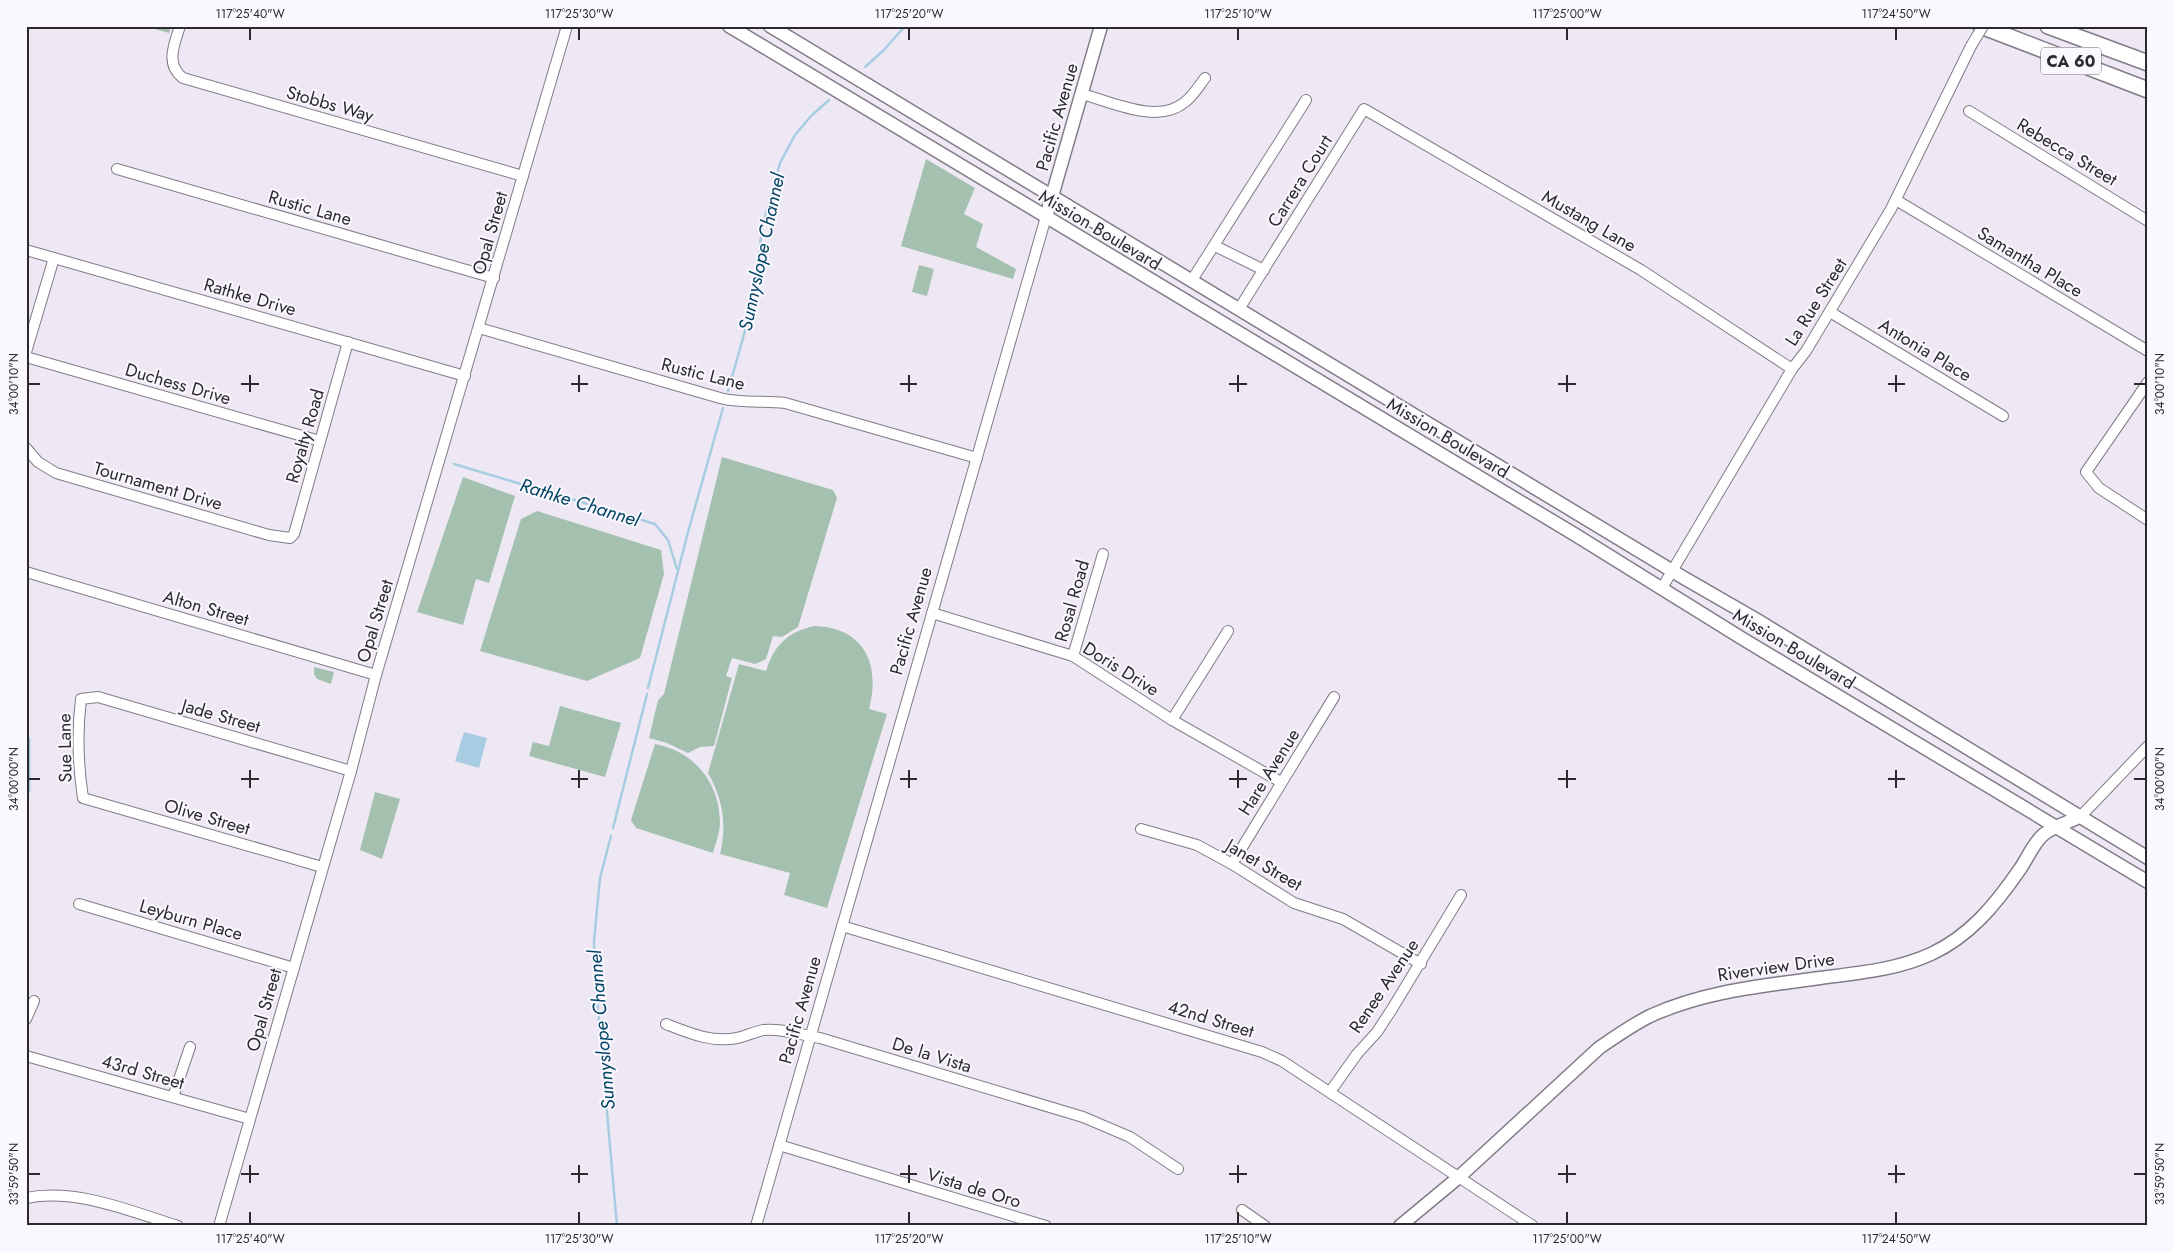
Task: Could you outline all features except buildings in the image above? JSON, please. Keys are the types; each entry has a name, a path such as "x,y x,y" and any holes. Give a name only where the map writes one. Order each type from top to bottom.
{"highway":[{"name":"CA 60","path":"1982,26 2148,90"},
{"name":"CA 60","path":"2048,26 2148,63"}],"main road":[{"name":"Mission Boulevard","path":"729,26 2148,882"},
{"name":"Mission Boulevard","path":"770,26 2082,816 2148,858"},
{"name":"Pacific Avenue","path":"1046,217 1101,26"},
{"name":"Riverview Drive","path":"1400,1226 1459,1177 1599,1048 1623,1031 1649,1016 1695,998 1734,990 1879,971 1932,954 1959,937 1986,915 2043,835 2082,816"}],"street":[{"name":"Stobbs Way","path":"180,26 172,51 171,64 176,73 183,78 523,176"},
{"name":"Opal Street","path":"219,1226 351,771 376,675 567,26"},
{"name":"La Rue Street","path":"1662,588 1792,369 1806,351 1830,312 1896,200 1982,26"},
{"path":"1082,94 1149,113 1170,112 1185,103 1205,78"},
{"path":"1192,280 1306,100"},
{"name":"Carrera Court","path":"1239,309 1364,109"},
{"name":"Mustang Lane","path":"1364,109 1641,270 1792,369"},
{"name":"Rebecca Street","path":"1969,111 2148,221"},
{"name":"Rustic Lane","path":"117,169 494,278"},
{"name":"Samantha Place","path":"1896,200 2148,351"},
{"name":"Pacific Avenue","path":"756,1226 1046,217"},
{"path":"1215,246 1264,270"},
{"name":"Rathke Drive","path":"26,250 465,376"},
{"path":"26,352 54,258"},
{"name":"Antonia Place","path":"1830,312 2003,416"},
{"name":"Rustic Lane","path":"479,328 726,400 748,403 768,401 785,403 977,458"},
{"name":"Royalty Road","path":"290,538 296,527 348,342"},
{"name":"Duchess Drive","path":"26,357 320,441"},
{"path":"2148,382 2086,472 2099,488 2148,520"},
{"name":"Tournament Drive","path":"26,448 38,462 56,473 270,535 290,538"},
{"name":"Rosal Road","path":"1073,656 1103,554"},
{"name":"Alton Street","path":"26,572 376,675"},
{"name":"Doris Drive","path":"932,612 1073,656 1172,720 1281,782"},
{"path":"1172,720 1228,632"},
{"name":"Jade Street","path":"81,698 98,697 351,771"},
{"name":"Hare Avenue","path":"1232,864 1334,697"},
{"name":"Sue Lane","path":"81,698 78,724 80,781 83,798"},
{"name":"Riverview Drive","path":"2082,816 2148,746"},
{"name":"Olive Street","path":"83,798 322,867"},
{"name":"Janet Street","path":"1141,829 1197,845 1232,864 1294,903 1343,919 1421,964"},
{"name":"Renee Avenue","path":"1330,1092 1356,1054 1377,1032 1421,964 1461,895"},
{"name":"Leyburn Place","path":"79,904 294,968"},
{"name":"42nd Street","path":"842,926 1262,1052 1282,1061 1533,1226"},
{"path":"26,1019 34,1001"},
{"name":"De la Vista","path":"666,1024 694,1036 718,1039 736,1038 764,1030 786,1031 810,1037 1083,1117 1130,1137 1178,1169"},
{"path":"173,1097 190,1047"},
{"name":"43rd Street","path":"26,1056 250,1119"},
{"name":"Vista de Oro","path":"779,1145 1046,1226"},
{"path":"26,1198 53,1195 72,1196 178,1226"},
{"path":"1242,1210 1265,1226"}],"green space":[{"path":"144,26 171,26 169,33"},
{"path":"926,159 975,188 964,214 983,224 976,247 1016,269 1013,279 901,246"},
{"path":"919,265 934,269 927,296 912,292"},
{"path":"722,457 833,490 837,498 798,627 782,637 773,636 766,659 755,664 732,658 726,676 732,678 714,746 700,747 688,753 667,743 649,738 658,700 664,694"},
{"path":"463,477 515,496 489,583 476,579 463,625 417,612"},
{"path":"537,511 661,550 664,574 640,658 587,681 480,651 521,519"},
{"path":"814,626 831,628 845,633 857,641 865,651 870,663 872,693 869,709 887,714 827,908 784,895 790,873 720,854 723,832 722,812 717,793 708,773 739,664 766,671 773,654 783,641 796,632"},
{"path":"314,667 334,672 331,684 317,679 314,674"},
{"path":"560,706 621,723 605,777 529,756 533,742 549,746"},
{"path":"655,744 682,754 702,771 710,782 719,808 720,823 713,853 636,828 631,820"},
{"path":"375,792 400,799 382,859 360,850"}],"water":[{"path":"464,732 487,738 479,768 455,761"}],"waterway":[{"name":"Sunnyslope Channel","path":"865,67 884,50 905,26"},
{"name":"Sunnyslope Channel","path":"728,391 754,299 762,228 780,163 795,135 811,116 829,100"},
{"name":"Sunnyslope Channel","path":"648,688 688,532 723,408"},
{"name":"Rathke Channel","path":"454,464 655,524 668,540 677,569"},
{"name":"Sunnyslope Channel","path":"613,828 647,694"},
{"path":"26,740 26,790"},
{"name":"Sunnyslope Channel","path":"611,836 600,878 594,941 595,975 617,1226"}]}
